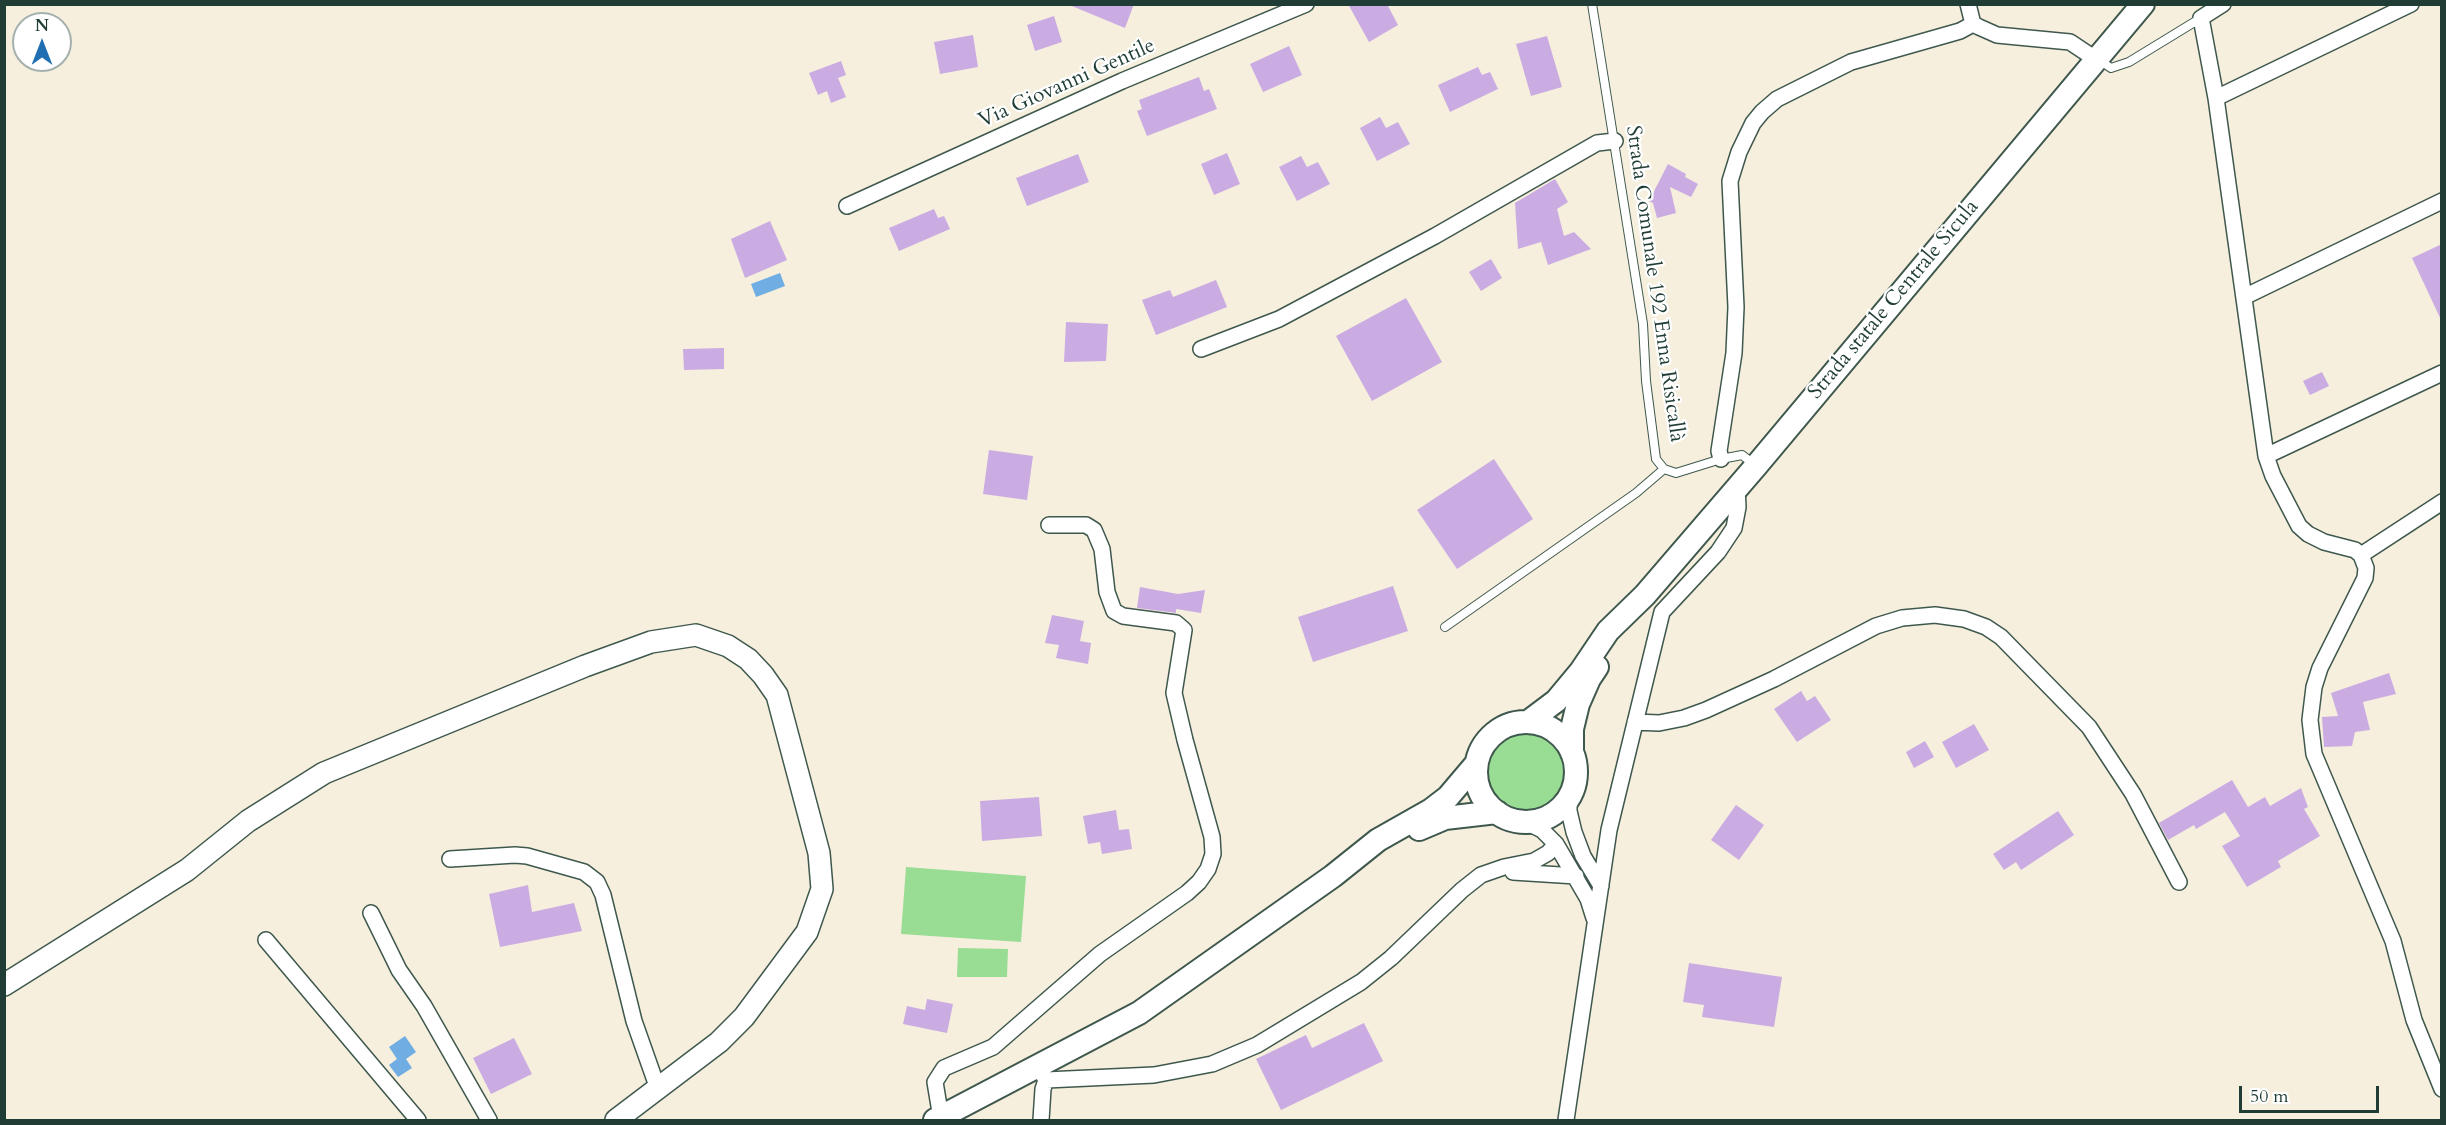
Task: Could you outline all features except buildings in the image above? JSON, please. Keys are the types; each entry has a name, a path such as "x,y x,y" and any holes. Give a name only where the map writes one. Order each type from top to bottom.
{"main road":[{"name":"Strada statale Centrale Sicula","path":"1528,722 1556,701 1581,671 1608,631 1645,595 1756,466 2143,4"},
{"name":"Strada statale Centrale Sicula","path":"1572,753 1572,729 1578,704 1589,679 1645,595"},
{"path":"1528,722 1542,725 1555,731 1572,753 1575,783 1569,797 1555,812 1536,821 1526,822 1506,818 1486,803 1479,791 1476,764 1489,738 1500,729 1528,722"},
{"path":"938,1119 1042,1073 1139,1013 1334,876 1378,840 1431,810 1448,797 1476,764"},
{"path":"1334,876 1420,828 1445,818 1497,812"}],"street":[{"name":"Via Giovanni Gentile","path":"847,206 1122,81 1306,4"},
{"path":"1968,4 1973,24"},
{"path":"2223,4 2201,18 2216,98 2266,456 2273,476 2299,526 2308,534 2324,542 2345,547 2361,555 2366,568 2365,578 2323,661 2314,687 2310,720 2314,754 2393,941 2414,1020 2442,1089"},
{"path":"2216,98 2410,4"},
{"path":"1973,24 1997,35 2070,42 2097,60"},
{"path":"1721,459 1719,451 1734,353 1736,307 1730,181 1739,152 1753,123 1761,112 1777,99 1841,67 1960,31 1973,24"},
{"path":"1201,349 1279,319 1435,236 1597,143 1615,141"},
{"path":"2244,297 2442,201"},
{"path":"2266,456 2442,373"},
{"path":"1566,1120 1609,830 1662,612 1718,552 1734,528 1738,507 1737,488"},
{"path":"2361,555 2442,502"},
{"path":"938,1119 935,1082 944,1068 993,1047 1100,954 1187,893 1208,869 1213,854 1212,837 1174,693 1184,630 1176,624 1123,616 1114,611 1107,592 1102,549 1094,530 1086,525 1049,525"},
{"path":"1635,722 1659,723 1684,718 1706,710 1774,679 1876,626 1902,618 1935,615 1965,619 1986,627 2001,637 2089,727 2133,794 2179,882"},
{"path":"4,985 188,870 248,821 324,773 585,666 651,642 696,635 713,639 748,659 764,675 777,695 819,853 822,889 807,932 744,1017 719,1042 616,1120"},
{"path":"1569,797 1569,811 1574,832 1583,856 1601,886"},
{"path":"1526,822 1542,830 1556,843 1588,899 1595,921"},
{"path":"1041,1120 1042,1073 1154,1075 1212,1064 1257,1045 1360,982 1391,958 1462,890 1481,875 1503,867 1534,861 1548,853 1556,843"},
{"path":"450,859 527,856 584,872 597,882 603,895 634,1021 658,1089"},
{"path":"1481,875 1527,872 1576,876"},
{"path":"371,913 399,970 424,1006 489,1120"},
{"path":"266,940 418,1120"}],"lane":[{"name":"Strada Comunale 192 Enna Risicallà","path":"1592,4 1643,324 1646,381 1656,459 1664,469 1676,473 1742,455 1756,466"},
{"path":"2097,60 2111,68 2129,62 2201,18"},
{"path":"1445,627 1636,493 1664,469"}],"green space":[{"path":"1526,729 1542,732 1556,741 1565,755 1568,771 1565,787 1556,801 1542,810 1526,813 1510,810 1496,801 1487,787 1484,771 1487,755 1496,741 1510,732"},
{"path":"906,867 1026,876 1021,942 901,934"},
{"path":"958,948 1008,949 1007,977 957,977"}],"water":[{"path":"780,273 785,286 756,297 751,284"},
{"path":"405,1036 416,1052 406,1059 412,1068 398,1077 389,1065 397,1059 389,1047"}]}
